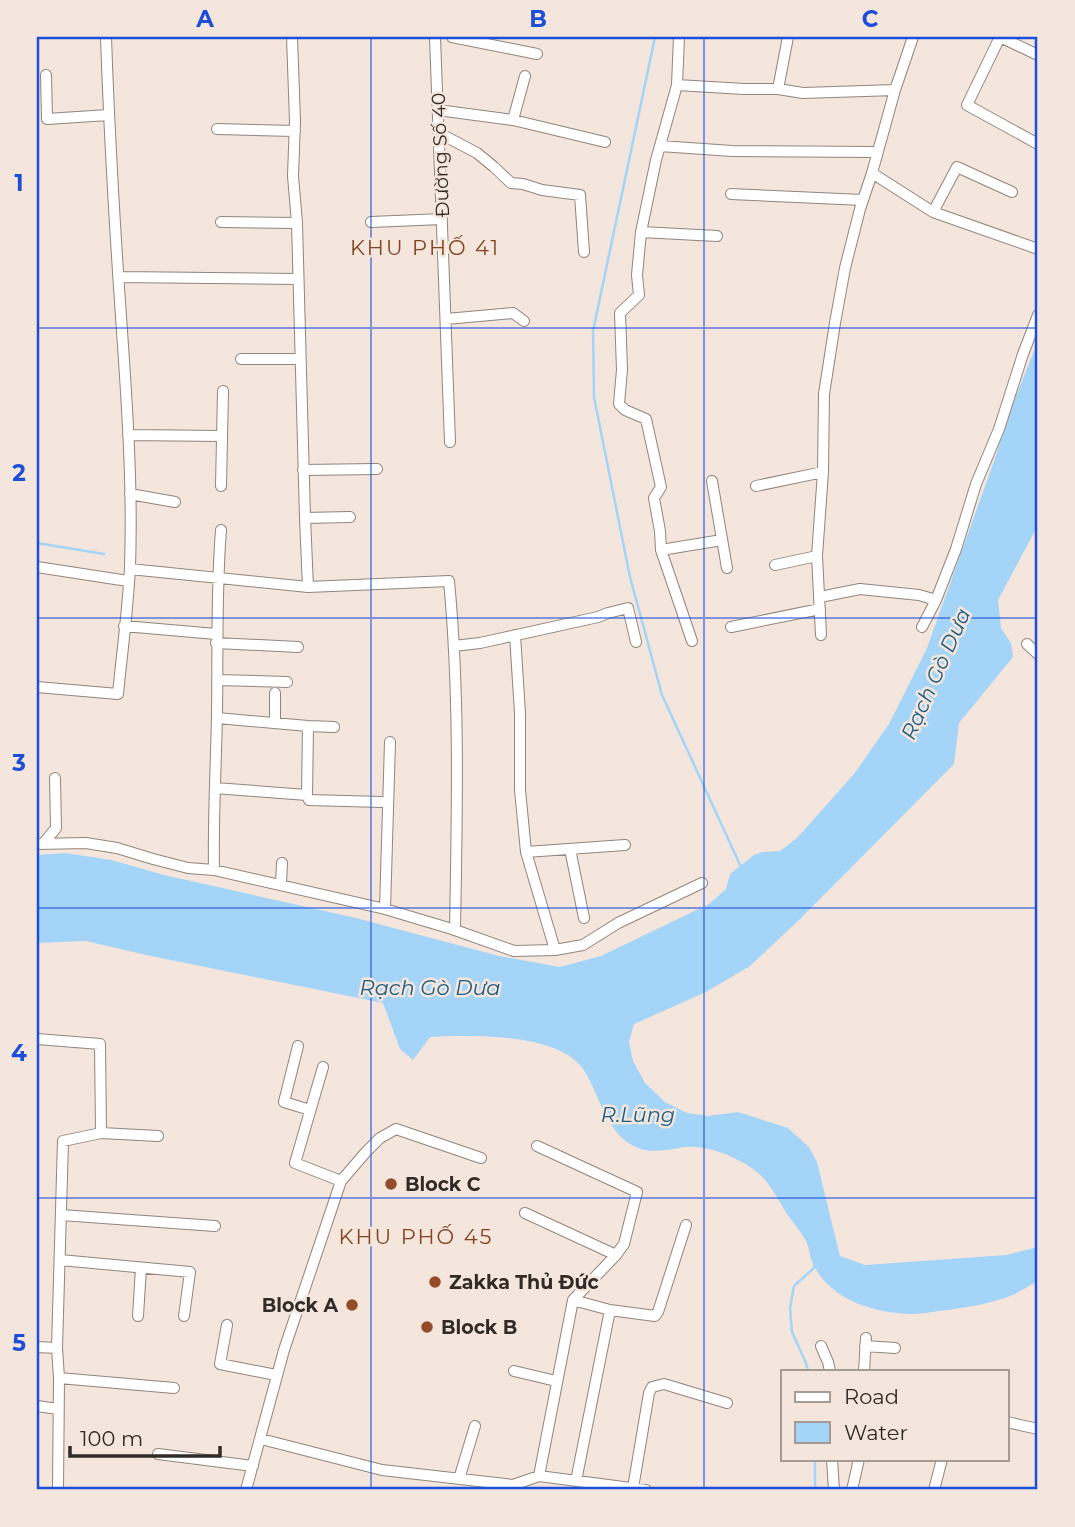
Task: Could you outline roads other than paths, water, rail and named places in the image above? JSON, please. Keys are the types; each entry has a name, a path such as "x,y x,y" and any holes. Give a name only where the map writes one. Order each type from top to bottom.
{"street":[{"path":"37,688 118,694 130,569 130,494 106,37"},
{"path":"292,37 295,131 293,176 297,223 303,470 309,587"},
{"name":"Đường Số 40","path":"435,37 450,442"},
{"path":"452,37 537,54"},
{"path":"679,37 677,85 641,232 637,275 639,295 620,313 622,370 619,404 625,410 646,419 661,487 654,498 662,550 692,641"},
{"path":"778,89 788,37"},
{"path":"821,635 817,556 823,472 824,394 845,268 895,90 913,37"},
{"path":"1038,55 1000,37 967,105 1038,144"},
{"path":"46,75 47,119 108,115"},
{"path":"513,120 525,76"},
{"path":"677,85 778,89 803,93 895,90"},
{"path":"438,110 513,120 605,142"},
{"path":"217,129 295,131"},
{"path":"439,133 477,153 511,183 580,195 584,253"},
{"path":"660,146 732,151 878,152"},
{"path":"933,212 957,167 1012,192"},
{"path":"872,173 933,212 1038,249"},
{"path":"731,194 863,200"},
{"path":"371,222 442,219"},
{"path":"221,222 297,223"},
{"path":"641,232 717,236"},
{"path":"119,277 298,279"},
{"path":"446,319 513,313 524,321"},
{"path":"922,627 956,549 975,484 999,429 1038,315"},
{"path":"241,359 300,359"},
{"path":"221,486 223,391"},
{"path":"128,435 222,436"},
{"path":"303,470 377,469"},
{"path":"756,486 823,472"},
{"path":"712,481 727,568"},
{"path":"130,494 175,502"},
{"path":"305,518 350,517"},
{"path":"214,870 217,579 221,530"},
{"path":"662,550 722,540"},
{"path":"775,565 817,556"},
{"path":"37,567 128,581"},
{"path":"130,569 309,587 449,581 454,646 457,811 455,930"},
{"path":"820,597 860,589 919,595 936,600"},
{"path":"454,646 480,643 628,608 636,642"},
{"path":"731,627 820,609"},
{"path":"124,626 298,648"},
{"path":"515,635 520,713 520,790 526,852 555,950"},
{"path":"1027,644 1038,654"},
{"path":"217,680 287,682"},
{"path":"275,693 275,722"},
{"path":"217,718 334,727"},
{"path":"308,726 309,800 382,802"},
{"path":"385,909 390,742"},
{"path":"40,844 56,828 55,778"},
{"path":"215,788 307,795"},
{"path":"40,844 86,843 117,848 188,868 214,870 281,884 385,909 514,951 555,950 583,945 618,923 702,883"},
{"path":"526,852 625,845"},
{"path":"570,849 584,918"},
{"path":"281,884 282,863"},
{"path":"37,1039 100,1044 101,1133"},
{"path":"298,1046 284,1102 310,1110"},
{"path":"323,1067 295,1163 341,1181"},
{"path":"246,1490 276,1375 341,1181 380,1138 396,1129 481,1158"},
{"path":"58,1490 57,1348 63,1140 101,1133 158,1136"},
{"path":"537,1146 637,1192 624,1244 573,1300 539,1476"},
{"path":"525,1213 616,1255"},
{"path":"61,1215 215,1226"},
{"path":"573,1300 610,1310 656,1316 686,1225"},
{"path":"60,1261 190,1272 184,1316"},
{"path":"138,1316 141,1268"},
{"path":"576,1481 610,1310"},
{"path":"227,1325 220,1364 276,1375"},
{"path":"864,1370 865,1342 895,1348"},
{"path":"821,1346 830,1370"},
{"path":"37,1347 57,1348"},
{"path":"514,1371 556,1381"},
{"path":"59,1378 174,1388"},
{"path":"633,1488 652,1387 664,1384 727,1403"},
{"path":"37,1406 58,1409"},
{"path":"1009,1422 1038,1429"},
{"path":"460,1479 475,1426"},
{"path":"261,1439 382,1470 513,1488 539,1476 646,1490"},
{"path":"158,1454 253,1466"},
{"path":"832,1460 834,1490"},
{"path":"852,1490 859,1460"},
{"path":"934,1490 942,1460"}],"water":[{"name":"Rạch Gò Dưa","path":"1038,341 1038,525 998,600 1001,628 1011,643 1013,657 959,723 954,764 750,966 706,992 634,1024 629,1042 633,1061 645,1083 665,1102 687,1113 708,1116 738,1112 788,1128 809,1147 817,1162 840,1256 865,1265 1006,1255 1038,1247 1038,1281 1005,1298 963,1308 911,1314 870,1308 844,1297 823,1279 813,1265 803,1236 758,1173 742,1162 714,1150 685,1147 649,1151 627,1142 611,1125 585,1072 573,1059 557,1049 514,1039 430,1037 413,1060 400,1049 383,1003 86,941 37,943 37,855 66,853 111,860 164,875 356,918 499,956 560,967 601,956 709,904 726,889 730,874 754,855 780,851 797,838 854,774 889,724 927,648 1010,411"}],"waterway":[{"path":"655,37 593,331 594,397 630,577 662,695 741,867"},
{"path":"37,543 104,554"},
{"path":"808,1370 792,1332 790,1308 794,1286 816,1266"},
{"path":"815,1460 815,1490"}],"place":[{"name":"Block C","path":"391,1184"},
{"name":"Zakka Thủ Đức","path":"435,1282"},
{"name":"Block A","path":"352,1305"},
{"name":"Block B","path":"427,1327"}],"district":[{"name":"KHU PHỐ 41","path":"425,248"},
{"name":"KHU PHỐ 45","path":"416,1237"}],"water label":[{"name":"R.Lũng","path":"638,1115"}]}
